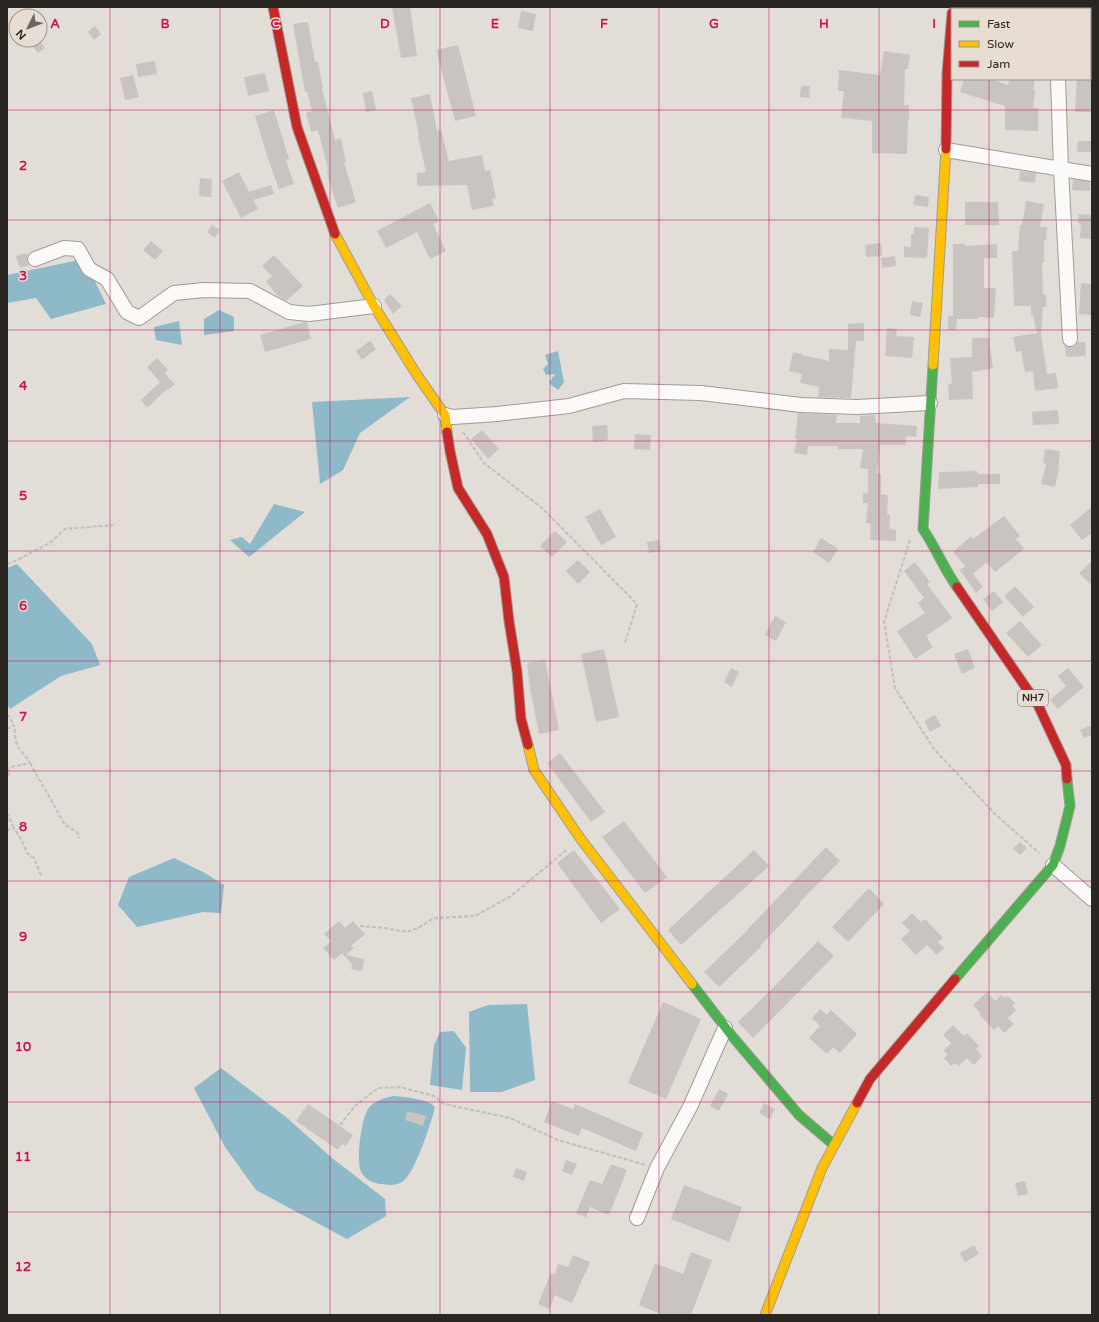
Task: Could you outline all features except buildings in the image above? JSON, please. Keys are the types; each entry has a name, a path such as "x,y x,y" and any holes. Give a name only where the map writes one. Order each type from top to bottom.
{"main road":[{"path":"273,7 297,128 336,237 374,306 417,375 449,416 450,451 458,488 487,534 504,577 517,671 521,719 534,770 580,838 725,1028 800,1115 834,1146"},
{"path":"923,528 946,150 951,28"},
{"name":"NH7","path":"765,1315 822,1168 870,1079 1053,865 1060,846 1070,806 1066,765 1038,705 948,574 923,528"}],"street":[{"path":"1058,80 1070,339"},
{"path":"946,150 1092,174"},
{"path":"35,259 64,248 78,249 90,269 107,279 127,312 139,318 174,292 204,290 250,291 289,312 309,314 374,306"},
{"path":"449,416 497,414 569,406 624,391 701,393 801,405 857,407 930,404"},
{"path":"1053,865 1092,899"},
{"path":"637,1218 657,1168 690,1107 725,1028"}],"path":[{"path":"449,416 484,463 542,508 638,604 625,644"},
{"path":"7,564 50,543 65,529 113,526"},
{"path":"923,528 909,541 884,622 895,688 934,749 994,813 1053,865"},
{"path":"7,714 14,725 19,749 26,755 65,825 77,832 79,838"},
{"path":"7,729 14,725"},
{"path":"7,776 10,773 7,768 30,763"},
{"path":"7,813 22,840 27,853 34,858 41,875"},
{"path":"7,831 14,827"},
{"path":"360,926 408,932 418,928 434,918 475,916 511,896 580,838"},
{"path":"340,1125 355,1106 378,1088 400,1087 434,1096 444,1104 510,1118 558,1140 599,1153 657,1168"}],"water":[{"path":"84,259 106,304 51,319 36,298 7,303 7,275"},
{"path":"219,310 234,317 234,331 204,335 204,319"},
{"path":"179,321 182,345 156,340 154,327"},
{"path":"558,351 564,382 558,390 549,383 555,374 546,375 543,369 548,364 545,355"},
{"path":"410,397 360,433 343,470 320,484 312,402"},
{"path":"274,504 305,512 249,557 230,540 242,537 250,544"},
{"path":"17,564 92,644 100,665 61,676 10,709 7,704 7,568"},
{"path":"174,858 205,873 224,885 221,913 203,912 137,927 118,905 129,877"},
{"path":"527,1004 535,1080 502,1092 470,1092 469,1012 488,1005"},
{"path":"454,1031 466,1048 462,1090 430,1085 434,1045 440,1032"},
{"path":"221,1068 286,1117 332,1158 385,1199 386,1216 347,1239 256,1190 225,1147 194,1088"},
{"path":"394,1096 422,1100 432,1104 435,1107 422,1148 407,1177 402,1182 397,1184 378,1184 367,1179 361,1172 359,1150 361,1131 365,1114 370,1106 380,1100"}],"traffic: fast":[{"path":"933,365 923,529 957,587"},
{"path":"955,979 1053,865 1060,846 1070,806 1067,779"},
{"path":"692,984 732,1036 799,1115 834,1145"}],"traffic: slow":[{"path":"933,365 946,149"},
{"path":"335,234 374,306 417,375 445,415 447,432"},
{"path":"528,745 534,770 580,838 692,984"},
{"path":"765,1315 822,1168 857,1103"}],"traffic: jam":[{"path":"273,7 297,127 335,234"},
{"path":"946,149 947,73 951,25"},
{"path":"447,432 458,488 487,534 504,577 517,671 521,719 528,745"},
{"path":"957,587 1038,705 1066,765 1067,779"},
{"path":"857,1103 870,1079 955,979"}]}
